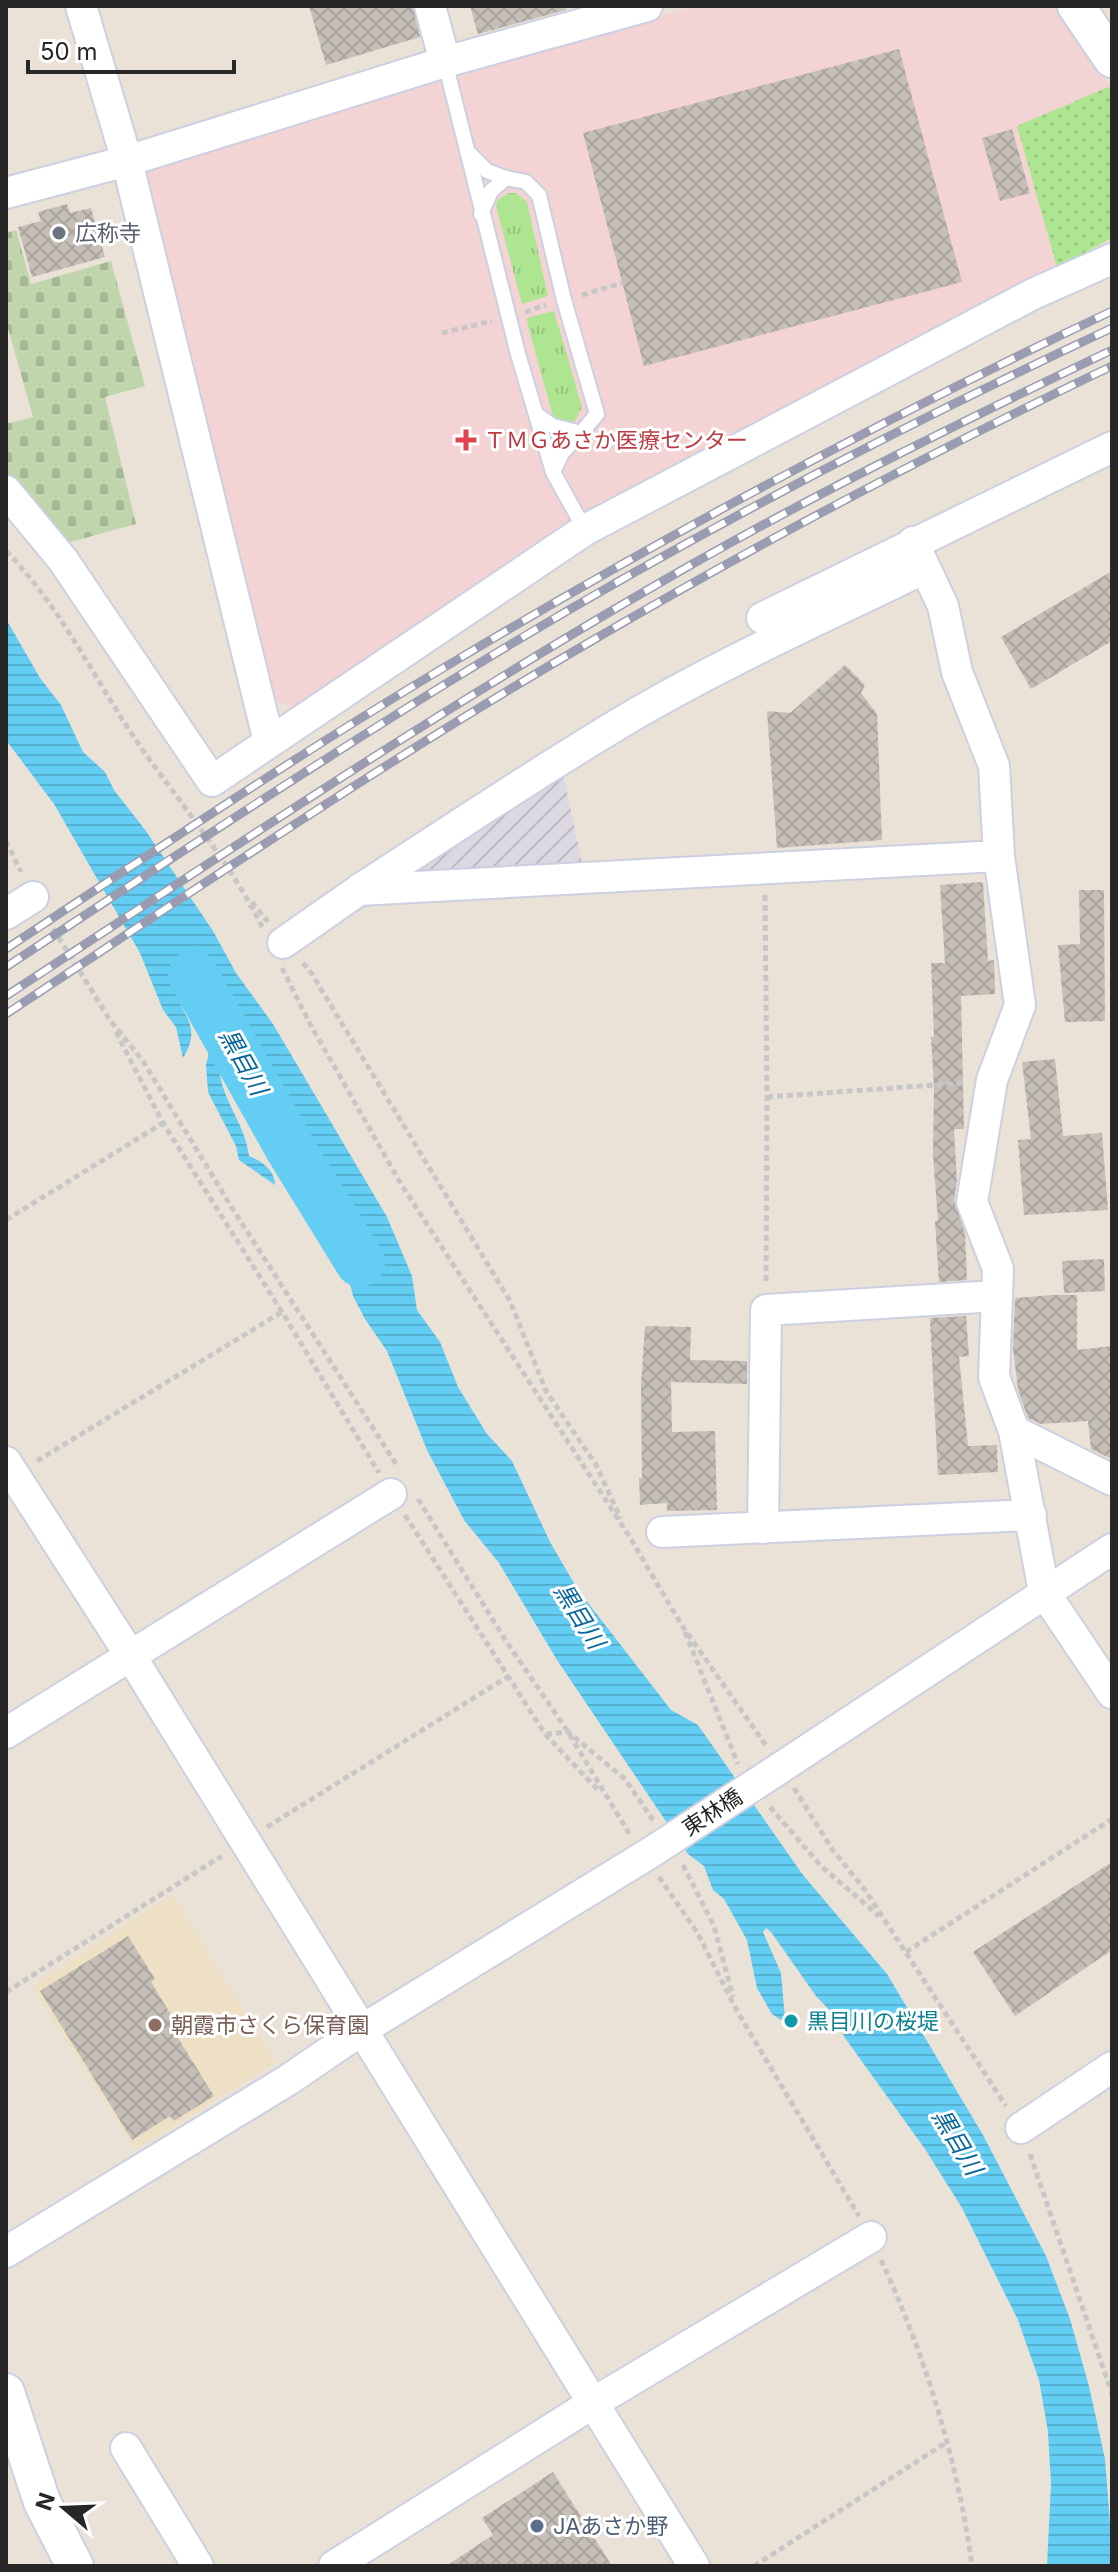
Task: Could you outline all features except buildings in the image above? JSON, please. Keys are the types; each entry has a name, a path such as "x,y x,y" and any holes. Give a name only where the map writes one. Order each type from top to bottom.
{"street":[{"path":"81,6 127,161 269,742"},
{"path":"430,6 445,62"},
{"path":"6,193 127,161 445,62 647,6"},
{"path":"1076,6 1112,59"},
{"path":"6,491 63,560 212,781 585,530 1033,294 1112,259"},
{"path":"274,943 638,713 1112,447"},
{"path":"762,618 919,555"},
{"path":"919,555 943,606 957,672 994,766 999,856 1020,1005 992,1080 972,1202 998,1269 994,1377 1014,1431 1044,1592 1112,1693"},
{"path":"359,890 999,856"},
{"path":"6,914 33,897"},
{"path":"763,1528 766,1310 997,1296"},
{"path":"1014,1431 1112,1480"},
{"path":"10,1469 130,1655 694,2566"},
{"path":"6,1733 403,1488"},
{"path":"662,1532 1031,1515"},
{"name":"東林橋","path":"6,2252 288,2080 360,2031 649,1853 1112,1549"},
{"path":"1021,2128 1112,2067"},
{"path":"334,2566 593,2403 871,2237"},
{"path":"6,2392 42,2502 75,2566"},
{"path":"126,2448 198,2566"}],"lane":[{"path":"445,62 481,214 553,472 585,530"},
{"path":"466,151 487,171 526,182 539,195 564,300 597,414 562,453 553,472"},
{"path":"481,214 491,191 506,178"},
{"path":"537,415 553,426 581,433"}],"path":[{"path":"442,333 622,283"},
{"path":"6,551 63,622 140,747 244,891 274,943 309,1022 401,1184 776,1770"},
{"path":"6,841 33,897 110,1020 163,1123 282,1312 568,1732 605,1797"},
{"path":"765,870 766,1310"},
{"path":"244,891 274,943 312,974 510,1301 546,1391 596,1465 629,1536"},
{"path":"110,1020 143,1061 403,1488 545,1734 605,1797 649,1853 697,1932 737,2011 871,2237 931,2389 968,2532 972,2566"},
{"path":"767,1097 992,1080"},
{"path":"6,1220 163,1123"},
{"path":"10,1469 282,1312"},
{"path":"805,1807 906,1952 1021,2128 1112,2394"},
{"path":"906,1952 1112,1819"},
{"path":"754,2566 947,2442"}],"shaded area":[{"name":"ＴＭＧあさか医療センター","path":"695,6 1057,6 1111,86 1018,126 1057,267 890,351 567,529 300,709 268,698 141,188 153,161"},
{"path":"564,777 583,868 408,880 408,868"},
{"name":"朝霞市さくら保育園","path":"172,1894 276,2063 135,2150 32,1987"}],"green space":[{"path":"1111,86 1112,238 1057,267 1017,126"},
{"path":"508,193 516,193 527,202 548,296 522,304 496,206 498,200"},
{"path":"16,230 31,284 111,261 145,386 105,397 136,524 67,543 6,472 6,424 33,417 6,321 6,233"},
{"path":"554,311 582,407 575,421 562,421 552,413 526,318"}],"water":[{"path":"6,619 40,678 61,705 83,752 105,772 114,790 146,831 213,931 236,973 273,1024 387,1217 412,1276 417,1310 440,1342 458,1387 487,1434 512,1461 550,1542 578,1590 671,1710 698,1725 803,1875 887,1974 983,2135 1046,2256 1070,2319 1105,2459 1111,2566 1047,2566 1051,2484 1048,2432 1039,2380 1018,2320 962,2208 925,2149 845,2038 834,2015 816,1996 766,1928 763,1932 781,1973 785,2019 772,2014 757,1988 747,1940 724,1899 713,1890 704,1866 688,1854 557,1660 499,1563 464,1520 427,1450 387,1351 353,1296 344,1260 318,1219 317,1212 329,1200 332,1189 325,1175 309,1159 282,1103 232,1034 227,1033 233,1065 232,1069 219,1069 221,1081 243,1133 249,1156 267,1167 275,1185 239,1160 236,1146 208,1092 206,1065 212,1041 207,1023 196,1010 192,988 177,980 179,1000 191,1034 183,1058 176,1027 163,1010 140,953 54,804 6,740"}],"waterway":[{"name":"黒目川","path":"193,975 291,1150 360,1262"}],"railway":[{"path":"6,949 288,764 540,611 864,434 1112,311"},
{"path":"6,967 346,746 539,627 863,449 1112,328"},
{"path":"6,996 341,778 596,620 841,483 1112,350"},
{"path":"6,1014 357,784 571,653 838,504 1112,366"}],"place":[{"name":"広称寺","path":"59,233"},
{"name":"ＴＭＧあさか医療センター","path":"466,440"},
{"name":"黒目川の桜堤","path":"791,2021"},
{"name":"朝霞市さくら保育園","path":"155,2025"},
{"name":"JAあさか野","path":"537,2526"}]}
